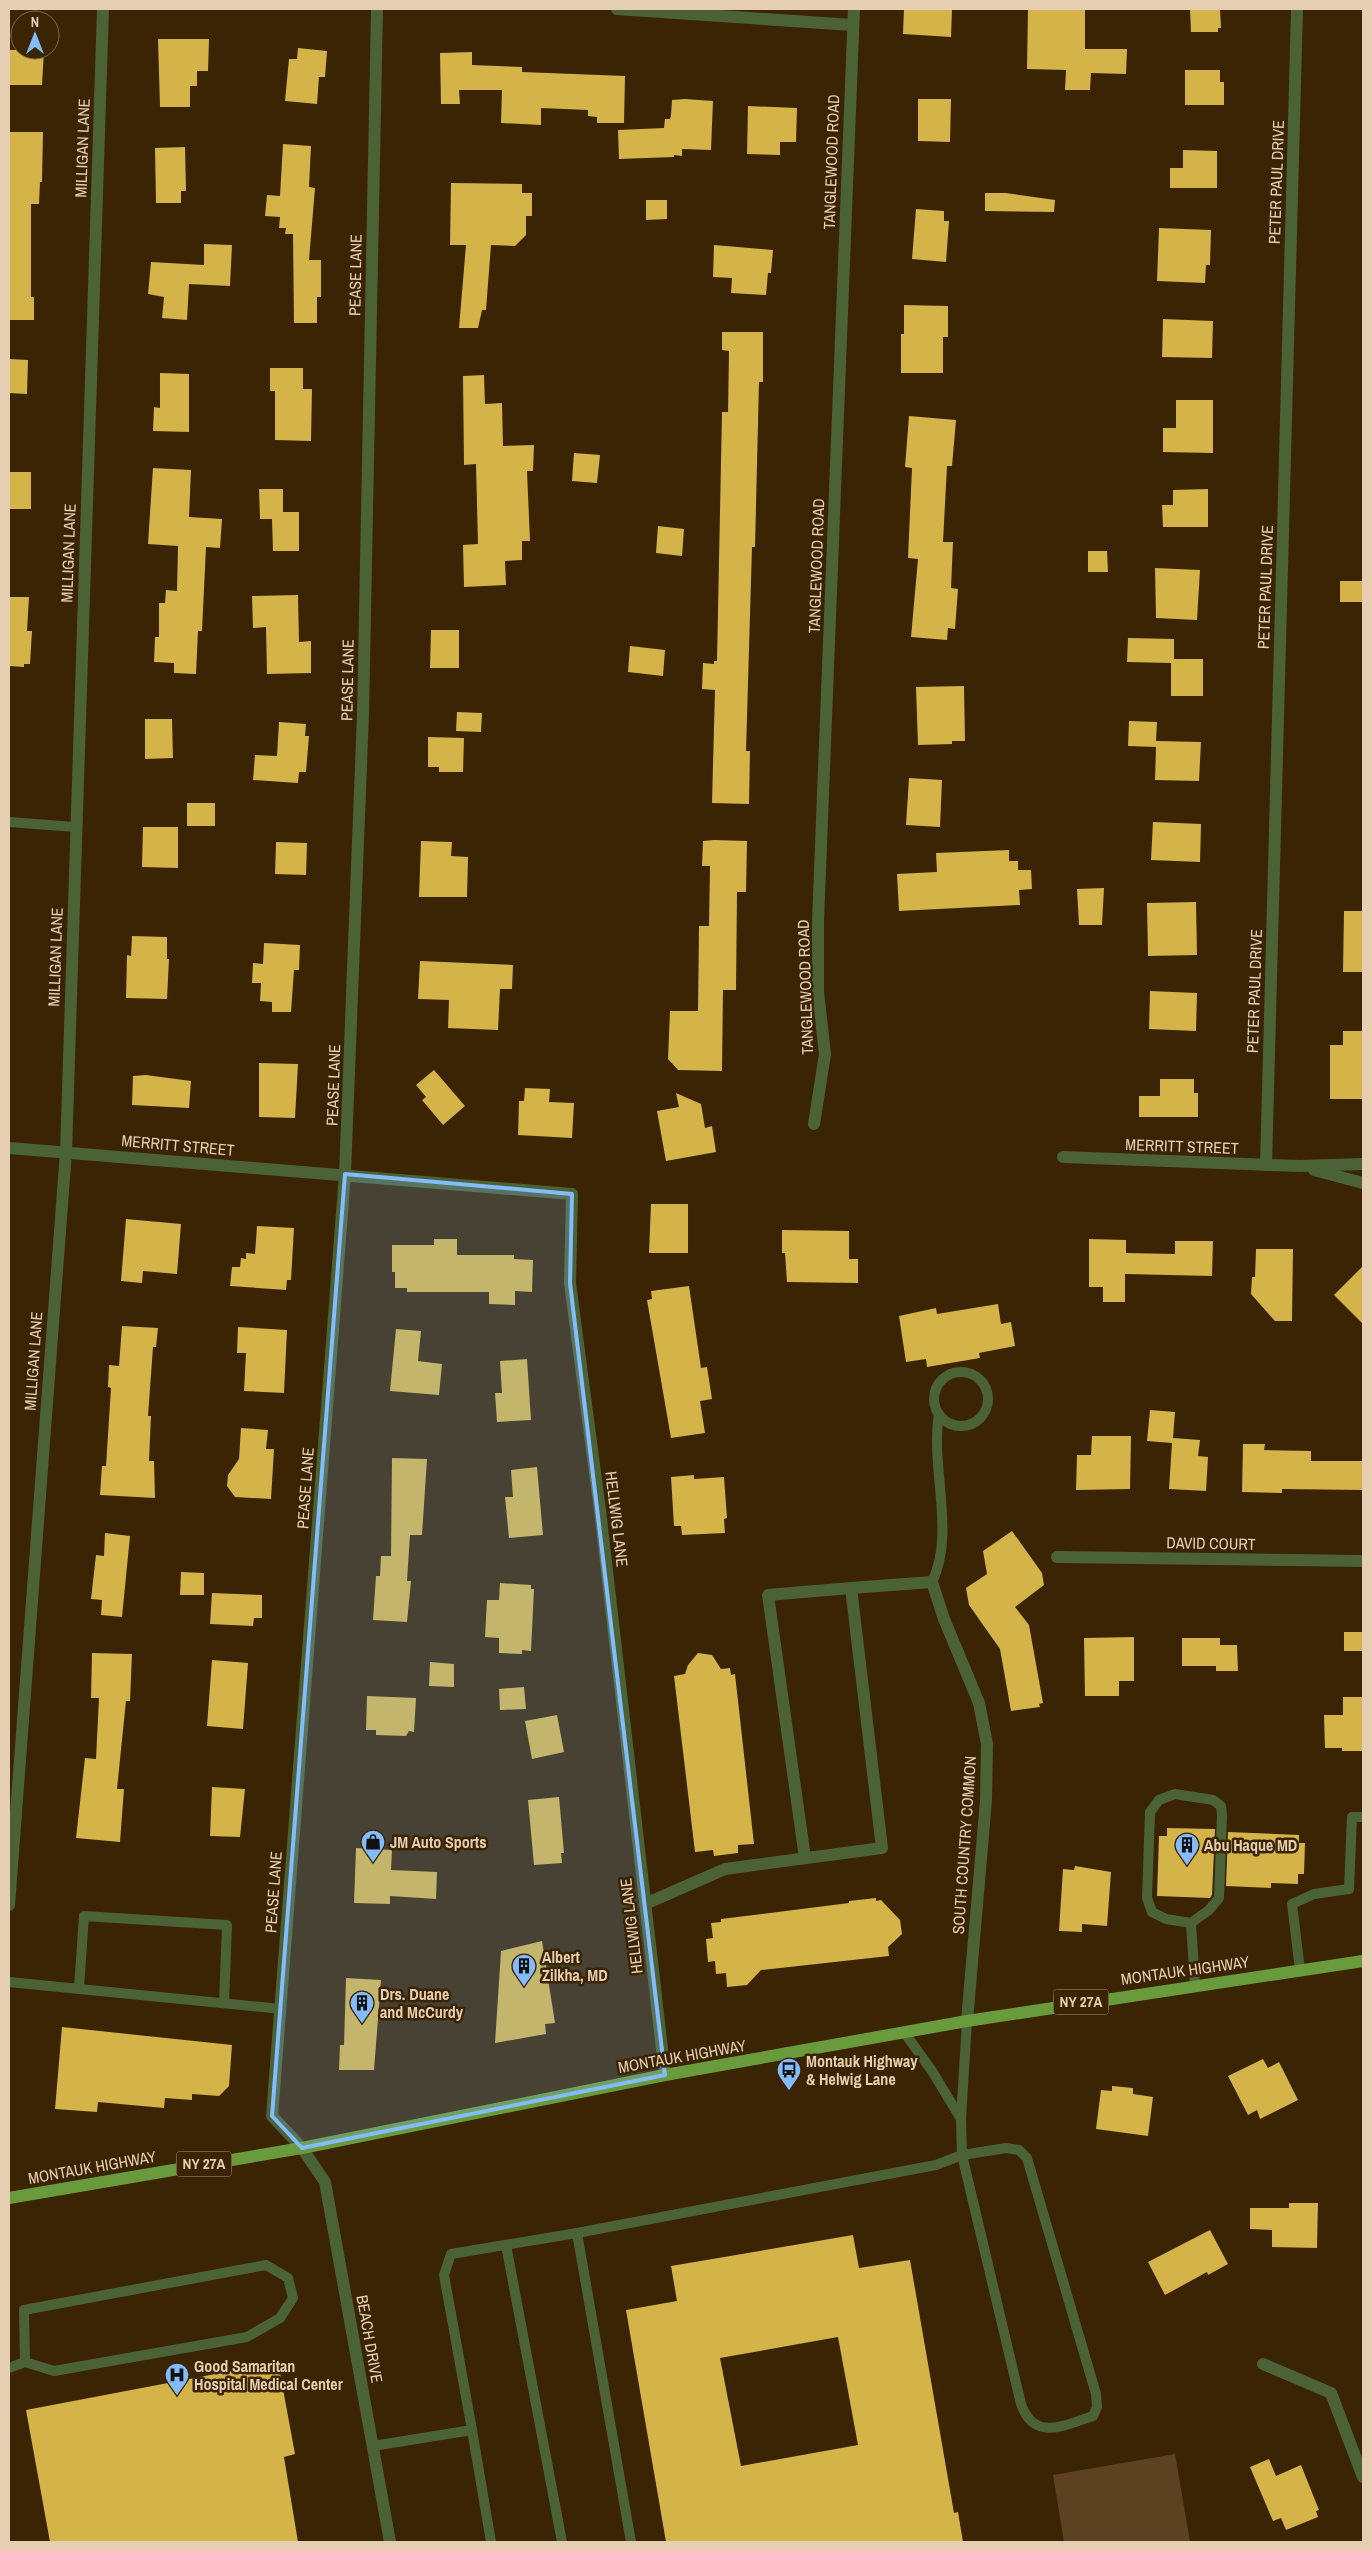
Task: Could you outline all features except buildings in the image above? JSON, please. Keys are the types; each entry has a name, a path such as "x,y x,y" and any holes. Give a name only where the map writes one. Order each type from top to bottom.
{"main road":[{"name":"MONTAUK HIGHWAY","path":"9,2198 302,2148 666,2075 904,2032 1363,1960"}],"street":[{"name":"MILLIGAN LANE","path":"9,1905 66,1152 75,827 103,9"},
{"name":"PEASE LANE","path":"302,2148 272,2116 345,1174 363,714 377,9"},
{"path":"616,9 852,25"},
{"name":"TANGLEWOOD ROAD","path":"814,1124 825,1054 818,992 818,921 854,9"},
{"name":"PETER PAUL DRIVE","path":"1266,1165 1297,9"},
{"name":"MERRITT STREET","path":"9,1148 345,1174"},
{"name":"MERRITT STREET","path":"1063,1157 1300,1166 1363,1164"},
{"name":"MERRITT STREET","path":"1300,1166 1363,1184"},
{"name":"HELLWIG LANE","path":"345,1174 572,1194 570,1283 600,1510 666,2075"},
{"name":"DAVID COURT","path":"1057,1557 1363,1562"},
{"path":"805,1858 768,1595 932,1582"},
{"name":"SOUTH COUNTRY COMMON","path":"932,1582 944,1619 979,1703 987,1744 986,1800 967,2021"},
{"path":"645,1904 725,1870 882,1848 851,1588"},
{"name":"BEACH DRIVE","path":"302,2148 324,2182 390,2542"},
{"path":"1263,2364 1330,2393 1363,2477"}],"lane":[{"path":"9,822 75,827"},
{"path":"932,1582 939,1568 942,1542 936,1448 939,1414 934,1399 936,1390 940,1382 947,1376 965,1373 974,1375 986,1389 987,1407 976,1422 959,1426 951,1424 939,1414"},
{"path":"1174,1794 1213,1800 1220,1806 1222,1815 1219,1898 1209,1910 1191,1923 1166,1919 1152,1912 1148,1898 1150,1812 1159,1800 1174,1794"},
{"path":"1300,1970 1292,1904 1314,1894 1349,1889 1352,1817 1363,1817"},
{"path":"79,1988 84,1916 227,1925 224,2003"},
{"path":"1191,1923 1195,1985"},
{"path":"9,1982 281,2009"},
{"path":"491,2542 444,2274 451,2254 577,2233 936,2165 962,2154 1006,2148 1018,2150 1027,2158 1096,2394 1098,2407 1093,2416 1051,2428 1034,2425 1025,2415 962,2154 961,2119 967,2021"},
{"path":"904,2032 932,2071 961,2119"},
{"path":"577,2233 631,2542"},
{"path":"506,2245 562,2542"},
{"path":"9,2368 25,2362 54,2370 247,2338 280,2318 293,2298 288,2278 266,2265 24,2310 25,2362"},
{"path":"373,2446 472,2430"}],"highlighted area":[{"path":"345,1174 572,1194 570,1283 665,2075 302,2148 272,2116"}],"shaded area":[{"path":"1175,2454 1190,2542 1064,2542 1053,2475"}],"place":[{"name":"JM Auto Sports","path":"373,1863"},
{"name":"Abu Haque MD","path":"1187,1866"},
{"name":"Albert Zilkha, MD","path":"524,1987"},
{"name":"Drs. Duane and McCurdy","path":"362,2024"},
{"name":"Montauk Highway & Helwig Lane","path":"789,2091"},
{"name":"Good Samaritan Hospital Medical Center","path":"177,2396"}]}
